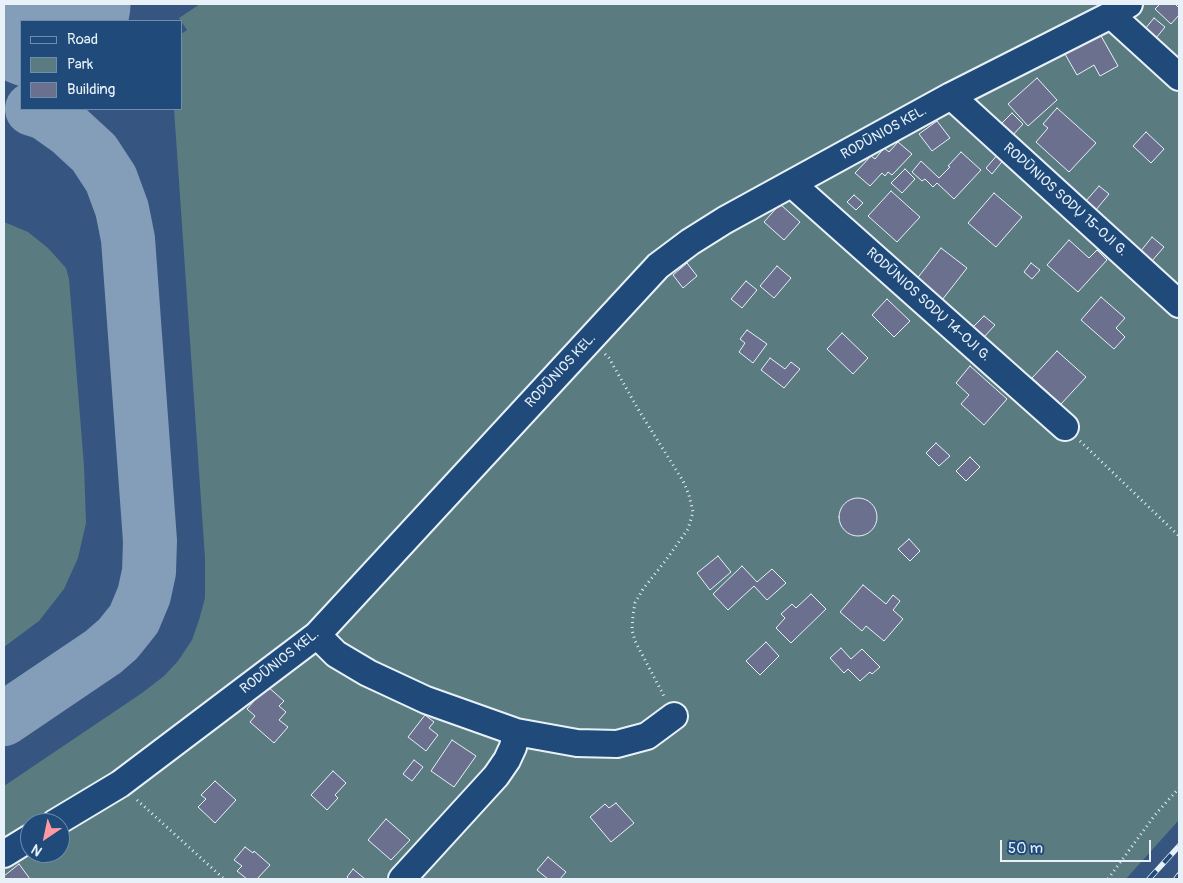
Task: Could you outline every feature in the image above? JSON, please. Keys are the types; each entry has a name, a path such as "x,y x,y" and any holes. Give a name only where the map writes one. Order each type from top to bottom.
{"street":[{"path":"1120,9 1179,76"},
{"name":"RODŪNIOS KEL.","path":"70,814 120,784 317,635 658,266 690,242 725,220 951,96 1120,9"},
{"name":"RODŪNIOS SODŲ 15-OJI G.","path":"951,96 1179,304"},
{"name":"RODŪNIOS SODŲ 14-OJI G.","path":"792,184 1065,427"},
{"path":"317,635 336,654 368,673 426,700 516,732 576,743 617,744 647,736 674,716"},
{"path":"402,879 496,776 507,760 516,732"},
{"path":"4,854 20,844"}],"path":[{"path":"591,339 609,358 683,481 694,512 688,529 643,589 636,603 633,615 632,630 635,642 674,716"},
{"path":"1065,427 1179,536"},
{"path":"120,784 224,879"},
{"path":"1108,879 1155,815 1179,788"}],"shaded area":[{"path":"4,4 1094,4 43,813 20,813 20,830 4,842"},
{"path":"1179,820 1179,879 1126,879"}],"green space":[{"path":"200,4 1179,4 1179,820 1126,879 4,879 4,786 142,693 164,676 178,661 192,640 205,598 205,558 174,110 182,110 182,33 187,30 179,18"},
{"path":"4,222 28,232 48,248 66,268 69,279 84,466 86,523 78,558 64,589 39,621 4,647"}],"building":[{"path":"1160,4 1175,4 1179,8 1179,15 1171,24 1155,9"},
{"path":"1154,18 1165,27 1156,38 1145,29"},
{"path":"1100,34 1118,66 1100,76 1094,65 1077,75 1065,54"},
{"path":"1037,78 1057,100 1028,126 1008,104"},
{"path":"1057,108 1096,143 1069,172 1036,142 1048,128 1043,124"},
{"path":"1012,113 1023,124 1011,137 999,126"},
{"path":"937,121 950,138 932,151 919,134"},
{"path":"1146,132 1164,149 1151,163 1133,146"},
{"path":"898,142 912,154 892,175 888,172 885,176 882,173 870,186 855,173 871,156 875,159 884,148 889,152"},
{"path":"961,152 981,170 954,199 937,183 933,187 925,179 922,181 912,172 921,161 939,178"},
{"path":"999,153 1005,158 992,174 986,168"},
{"path":"905,169 915,179 902,193 891,183"},
{"path":"1099,186 1109,194 1095,211 1085,202"},
{"path":"891,191 920,217 897,242 868,216"},
{"path":"994,193 1022,217 996,247 968,223"},
{"path":"854,195 863,203 856,210 847,202"},
{"path":"780,204 800,222 784,240 764,222"},
{"path":"1152,237 1164,247 1151,262 1140,252"},
{"path":"1069,240 1089,258 1097,250 1107,260 1078,292 1047,265"},
{"path":"941,248 967,268 942,300 916,280"},
{"path":"687,263 697,276 683,288 673,275"},
{"path":"1031,263 1040,270 1032,279 1024,272"},
{"path":"777,266 791,278 774,298 760,286"},
{"path":"746,281 757,290 742,308 731,299"},
{"path":"1101,297 1125,318 1116,328 1125,337 1114,349 1081,320"},
{"path":"887,299 910,321 894,337 872,315"},
{"path":"984,316 995,325 984,337 973,327"},
{"path":"747,330 767,344 753,363 739,352 745,343 740,339"},
{"path":"842,333 868,358 853,374 827,349"},
{"path":"1057,351 1086,377 1061,404 1032,378"},
{"path":"770,358 785,369 791,362 800,369 784,388 761,370"},
{"path":"970,366 1007,399 984,425 961,404 969,395 956,383"},
{"path":"936,443 950,456 939,466 926,453"},
{"path":"970,457 980,467 966,481 956,471"},
{"path":"858,498 872,503 877,517 872,531 858,536 844,531 839,517 844,503"},
{"path":"909,539 920,551 910,561 898,549"},
{"path":"718,556 731,572 710,590 697,573"},
{"path":"742,566 757,582 772,569 786,583 767,600 754,586 728,610 713,594"},
{"path":"863,585 886,604 893,595 900,601 893,610 903,619 884,641 866,626 862,631 840,612"},
{"path":"811,594 826,609 791,643 776,628 785,618 781,614 792,604 796,608"},
{"path":"766,642 779,656 760,675 746,661"},
{"path":"841,648 851,659 862,649 880,667 872,674 870,672 860,681 848,669 844,673 830,658"},
{"path":"267,686 284,701 279,706 286,712 279,720 288,727 274,743 250,722 255,716 247,709"},
{"path":"425,715 434,722 429,728 438,735 426,751 408,737"},
{"path":"452,740 476,756 454,787 431,771"},
{"path":"414,760 423,767 412,781 403,774"},
{"path":"333,771 346,783 335,795 338,798 327,810 311,795"},
{"path":"215,781 236,800 215,823 198,807 206,799 201,795"},
{"path":"616,803 634,823 611,842 590,817 605,804 609,808"},
{"path":"386,819 410,840 391,860 368,840"},
{"path":"245,847 253,853 254,851 270,865 257,879 247,879 237,871 242,866 234,860"},
{"path":"548,857 566,872 560,879 548,879 537,870"},
{"path":"19,864 30,879 4,879 4,876"},
{"path":"353,869 365,879 349,879 347,877"}],"taxiway":[{"path":"61,4 61,20"},
{"path":"4,719 103,652 118,639 134,619 144,595 149,572 150,541 128,239 122,209 111,179 94,153 69,130 45,113 35,110"}],"runway":[{"path":"39,20 63,4"}],"railway":[{"path":"1149,879 1179,846"},
{"path":"1176,879 1179,875"}]}
